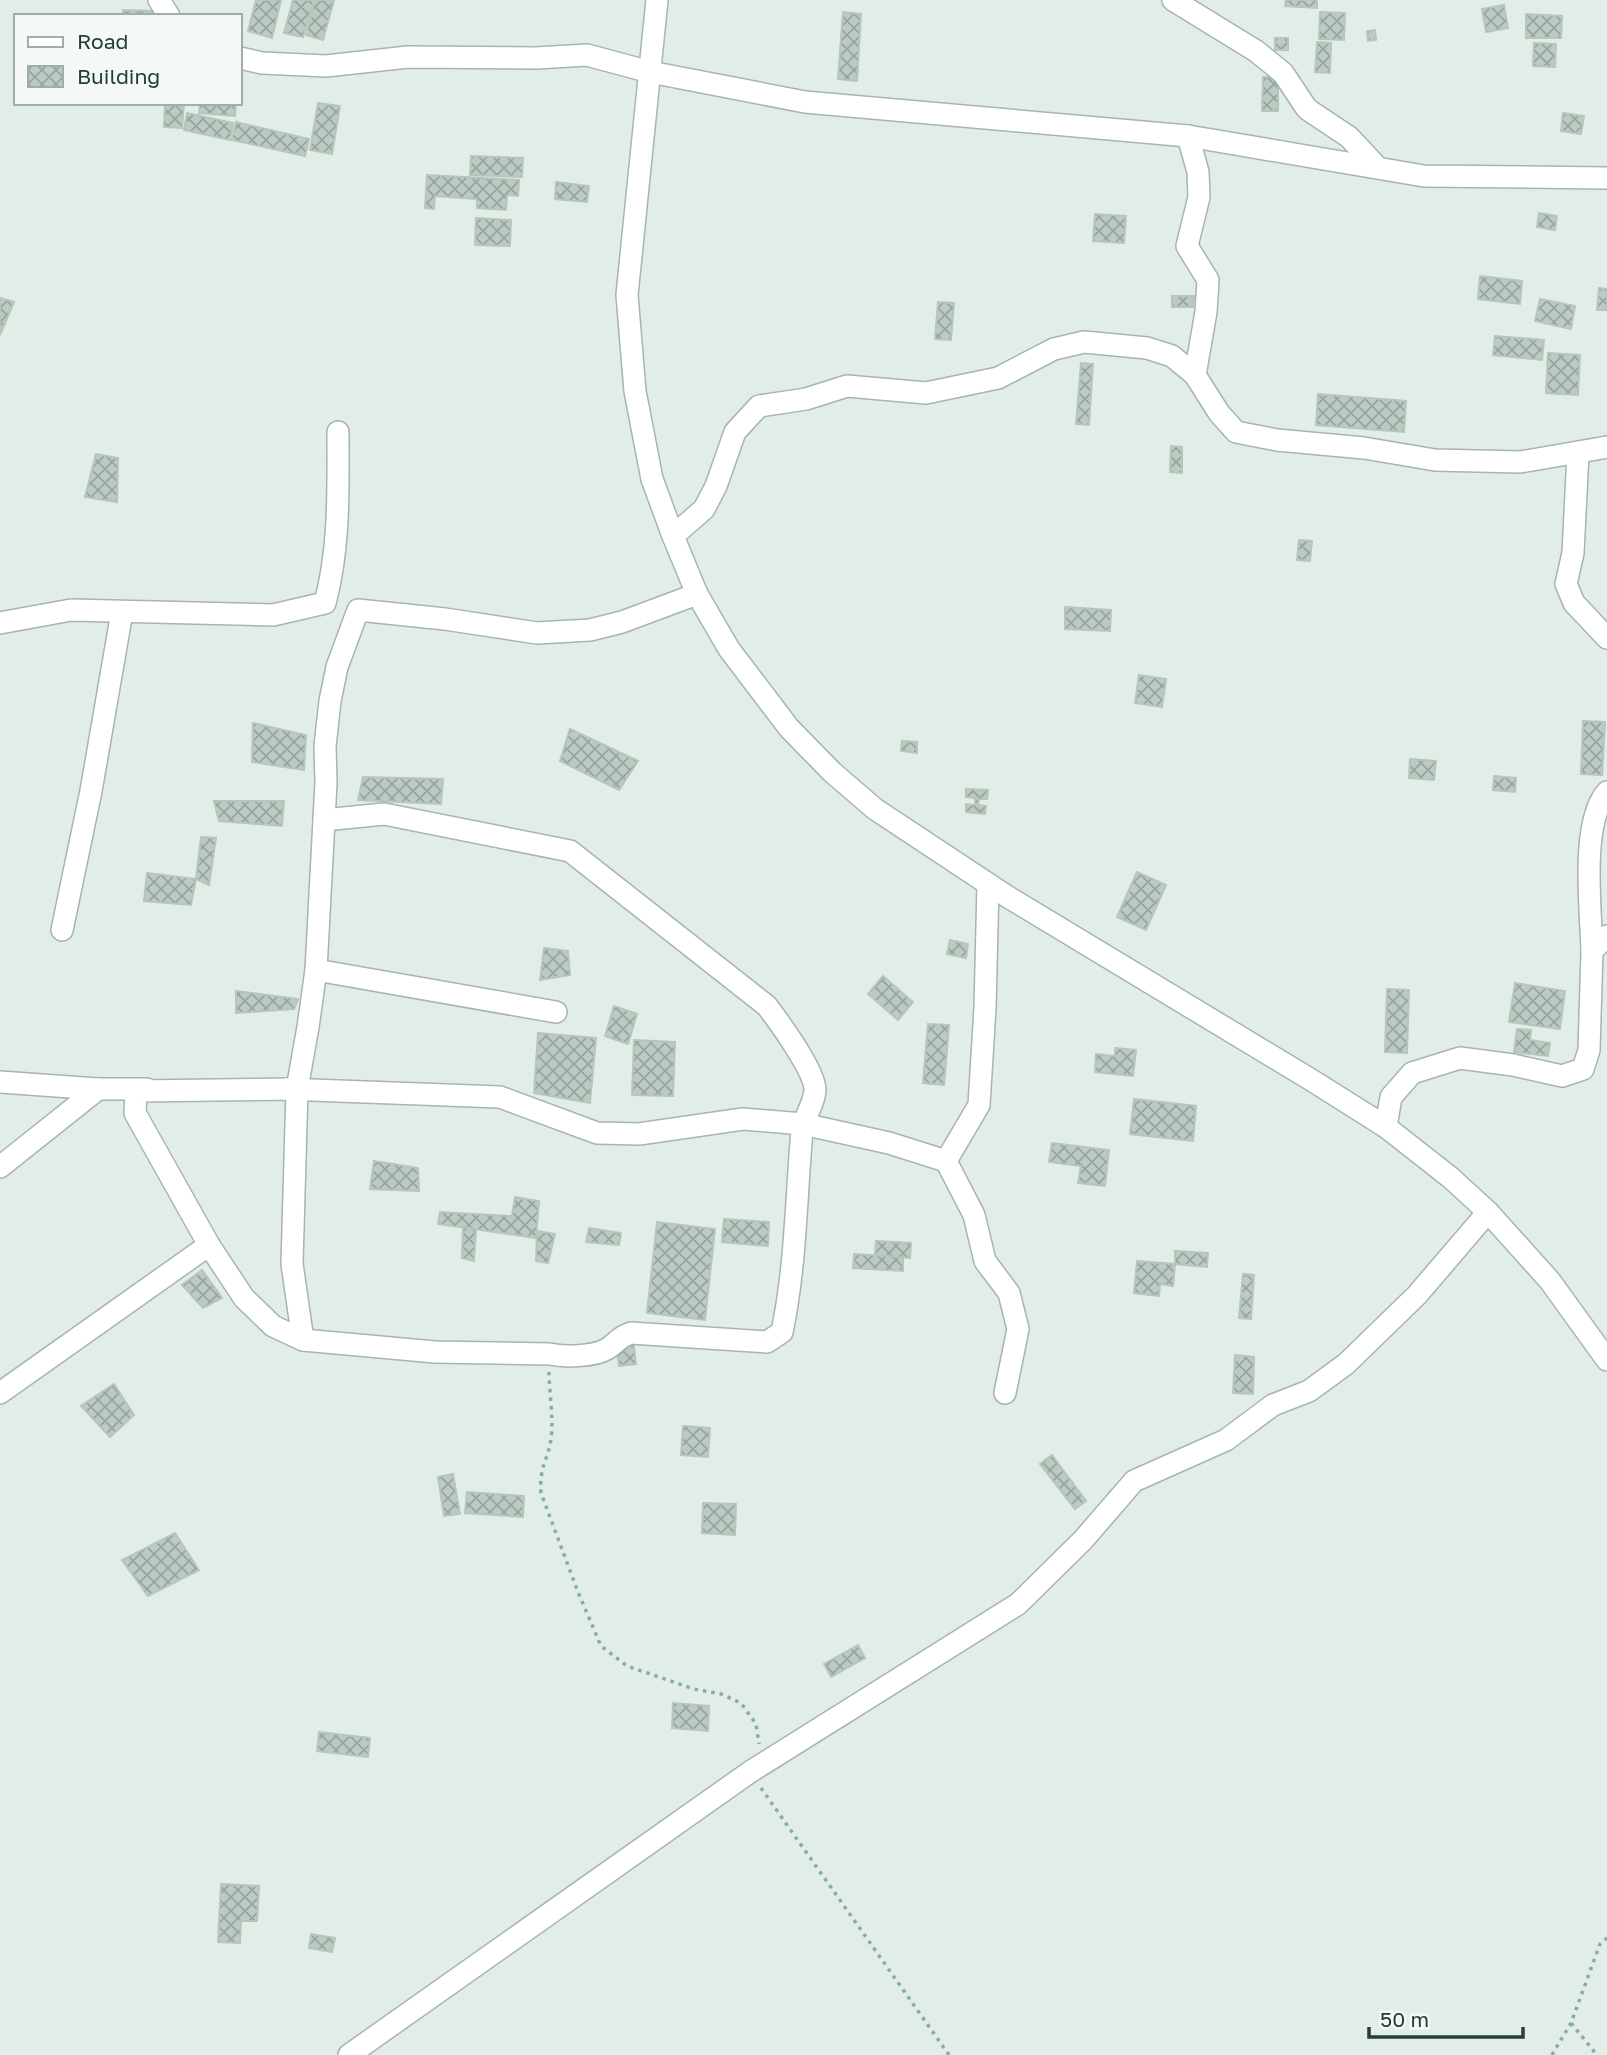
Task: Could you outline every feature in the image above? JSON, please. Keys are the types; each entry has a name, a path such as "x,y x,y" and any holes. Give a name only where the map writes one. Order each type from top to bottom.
{"street":[{"path":"657,0 627,295 635,391 652,479 696,594 729,649 789,728 832,772 875,809 989,884 1313,1080 1386,1127 1451,1178 1488,1212 1550,1281 1607,1360"},
{"path":"1173,0 1256,51 1283,73 1307,109 1349,138 1377,167"},
{"path":"242,58 262,63 326,66 408,57 536,58 587,55 650,72 805,102 1188,136 1424,176 1607,178"},
{"path":"1188,136 1198,172 1199,197 1187,246 1208,280 1206,312 1195,375"},
{"path":"673,536 704,509 716,486 735,432 759,406 806,399 847,386 926,393 998,378 1054,349 1084,342 1147,348 1172,356 1195,375 1219,413 1236,432 1435,460 1520,461 1607,447"},
{"path":"325,603 331,582 337,537 338,432"},
{"path":"1578,453 1573,553 1566,584 1574,603 1607,638"},
{"path":"0,623 71,610 273,615 325,603 358,610 445,619 537,633 590,630 622,622 696,594"},
{"path":"303,1340 292,1264 297,1089 316,970 325,746 330,701 337,667 358,610"},
{"path":"62,930 91,791 122,612"},
{"path":"1386,1127 1391,1097 1412,1073 1460,1058 1513,1065 1562,1076 1583,1069 1589,1050 1600,944 1590,881 1592,826 1607,792"},
{"path":"297,1089 136,1091 135,1114 209,1245 244,1298 273,1326 303,1340 435,1352 548,1354 566,1358 606,1349 620,1336 631,1333 766,1342 782,1332 796,1245 796,1198 803,1124 810,1110 815,1088 790,1036 767,1006 570,851 384,814 324,820"},
{"path":"946,1161 979,1105 989,884"},
{"path":"316,970 556,1012"},
{"path":"0,1082 98,1089 297,1089 500,1097 597,1133 639,1134 743,1119 803,1124 889,1143 946,1161 974,1214 985,1261 1009,1293 1018,1329 1005,1393"},
{"path":"0,1167 98,1089"},
{"path":"349,2055 750,1772 1018,1604 1083,1540 1135,1481 1226,1440 1273,1405 1309,1391 1346,1364 1417,1295 1488,1212"},
{"path":"0,1393 209,1245"}],"path":[{"path":"548,1354 551,1439 541,1471 541,1493 601,1646 627,1666 694,1689 721,1694 741,1703 756,1724 760,1752 750,1772 949,2055"},
{"path":"1552,2055 1571,2023 1600,1944 1607,1938"},
{"path":"1571,2023 1597,2055"}],"building":[{"path":"256,0 281,0 272,38 248,31"},
{"path":"293,0 314,0 303,37 284,33"},
{"path":"315,0 334,0 323,40 306,35"},
{"path":"1286,0 1317,0 1317,8 1285,6"},
{"path":"1504,5 1508,28 1486,32 1482,9"},
{"path":"123,10 152,11 152,14 123,14"},
{"path":"843,12 861,14 857,81 838,79"},
{"path":"1320,12 1345,13 1344,40 1319,39"},
{"path":"1526,14 1562,16 1561,38 1526,38"},
{"path":"1375,30 1376,40 1368,41 1367,31"},
{"path":"1275,38 1288,38 1288,50 1275,50"},
{"path":"1317,42 1331,43 1330,73 1315,72"},
{"path":"1534,43 1556,44 1555,67 1533,66"},
{"path":"1263,77 1278,77 1278,111 1262,111"},
{"path":"318,103 340,106 332,154 310,150"},
{"path":"165,105 184,105 182,128 164,127"},
{"path":"200,105 236,105 235,116 199,113"},
{"path":"187,113 233,123 230,140 184,130"},
{"path":"1563,113 1584,116 1581,134 1561,131"},
{"path":"236,122 309,139 305,156 232,140"},
{"path":"471,156 523,158 522,177 470,175"},
{"path":"427,175 519,180 518,196 507,195 506,210 477,208 477,199 435,196 434,209 425,208"},
{"path":"556,182 589,186 587,202 555,199"},
{"path":"1539,213 1557,216 1555,230 1537,227"},
{"path":"1095,214 1126,216 1124,243 1093,241"},
{"path":"476,218 511,220 510,246 475,245"},
{"path":"1480,276 1522,281 1520,304 1478,299"},
{"path":"1599,288 1607,289 1607,310 1597,310"},
{"path":"1172,296 1194,296 1193,307 1172,307"},
{"path":"0,298 14,302 0,335"},
{"path":"1540,299 1575,306 1571,329 1535,321"},
{"path":"938,302 954,303 951,340 935,339"},
{"path":"1495,336 1544,340 1542,360 1493,355"},
{"path":"1548,353 1580,355 1578,395 1546,393"},
{"path":"1081,363 1093,364 1089,425 1076,424"},
{"path":"1318,394 1406,401 1404,432 1316,425"},
{"path":"1171,446 1182,447 1182,473 1170,472"},
{"path":"96,454 118,458 117,502 85,497"},
{"path":"1299,540 1312,541 1310,561 1297,560"},
{"path":"1065,607 1111,610 1110,631 1065,629"},
{"path":"1139,675 1166,679 1162,707 1135,703"},
{"path":"1583,721 1605,722 1602,775 1581,774"},
{"path":"253,723 306,735 304,770 252,762"},
{"path":"570,729 638,761 619,790 560,761"},
{"path":"902,741 917,742 917,753 901,751"},
{"path":"1410,759 1436,761 1434,780 1409,778"},
{"path":"1494,776 1516,778 1515,792 1493,790"},
{"path":"363,777 443,779 441,804 358,800"},
{"path":"966,789 988,790 987,799 979,799 978,805 986,806 985,814 966,812 966,804 975,805 975,798 966,797"},
{"path":"214,801 284,801 282,826 219,821"},
{"path":"201,837 216,838 209,885 196,879"},
{"path":"1137,872 1166,885 1146,930 1117,917"},
{"path":"147,873 196,879 191,905 144,901"},
{"path":"950,940 968,944 966,958 947,954"},
{"path":"544,948 568,951 570,975 540,980"},
{"path":"883,976 913,1002 898,1020 868,994"},
{"path":"1515,983 1565,991 1560,1029 1509,1022"},
{"path":"1387,989 1409,990 1407,1053 1385,1052"},
{"path":"236,991 298,999 294,1009 236,1013"},
{"path":"614,1006 637,1014 628,1044 605,1036"},
{"path":"928,1024 949,1025 944,1085 923,1083"},
{"path":"1517,1029 1531,1030 1530,1040 1550,1043 1548,1056 1514,1052"},
{"path":"538,1033 596,1038 590,1103 534,1093"},
{"path":"634,1040 675,1042 673,1096 632,1095"},
{"path":"1115,1048 1136,1050 1133,1076 1095,1072 1096,1054 1115,1056"},
{"path":"1134,1099 1196,1106 1193,1141 1130,1134"},
{"path":"1052,1143 1109,1150 1105,1186 1078,1183 1081,1166 1049,1162"},
{"path":"374,1161 418,1168 419,1191 370,1189"},
{"path":"515,1197 539,1201 536,1238 438,1224 440,1212 512,1216"},
{"path":"724,1219 769,1222 768,1246 722,1242"},
{"path":"657,1222 715,1229 705,1320 647,1313"},
{"path":"463,1227 476,1229 474,1261 462,1258"},
{"path":"589,1228 621,1233 619,1245 586,1242"},
{"path":"537,1231 555,1234 548,1263 536,1261"},
{"path":"876,1241 911,1243 910,1258 875,1255"},
{"path":"1175,1251 1208,1253 1207,1267 1175,1264"},
{"path":"854,1254 903,1257 903,1271 853,1268"},
{"path":"1137,1261 1175,1264 1173,1286 1160,1284 1159,1296 1134,1293"},
{"path":"202,1270 222,1298 203,1308 182,1285"},
{"path":"1243,1274 1254,1275 1251,1319 1239,1318"},
{"path":"633,1339 636,1364 619,1366 616,1340"},
{"path":"1235,1355 1254,1357 1253,1394 1233,1393"},
{"path":"114,1384 134,1415 110,1437 81,1406"},
{"path":"683,1426 710,1428 708,1457 681,1455"},
{"path":"1052,1455 1086,1501 1075,1509 1040,1464"},
{"path":"453,1474 460,1514 444,1516 438,1477"},
{"path":"467,1492 524,1496 523,1517 465,1513"},
{"path":"703,1503 736,1504 735,1535 702,1533"},
{"path":"175,1533 199,1570 148,1596 122,1560"},
{"path":"858,1645 865,1658 831,1677 824,1664"},
{"path":"673,1703 709,1706 708,1731 672,1728"},
{"path":"319,1732 370,1738 368,1757 317,1751"},
{"path":"221,1884 259,1886 257,1921 241,1921 240,1943 218,1942"},
{"path":"311,1934 335,1938 332,1952 309,1948"}]}
